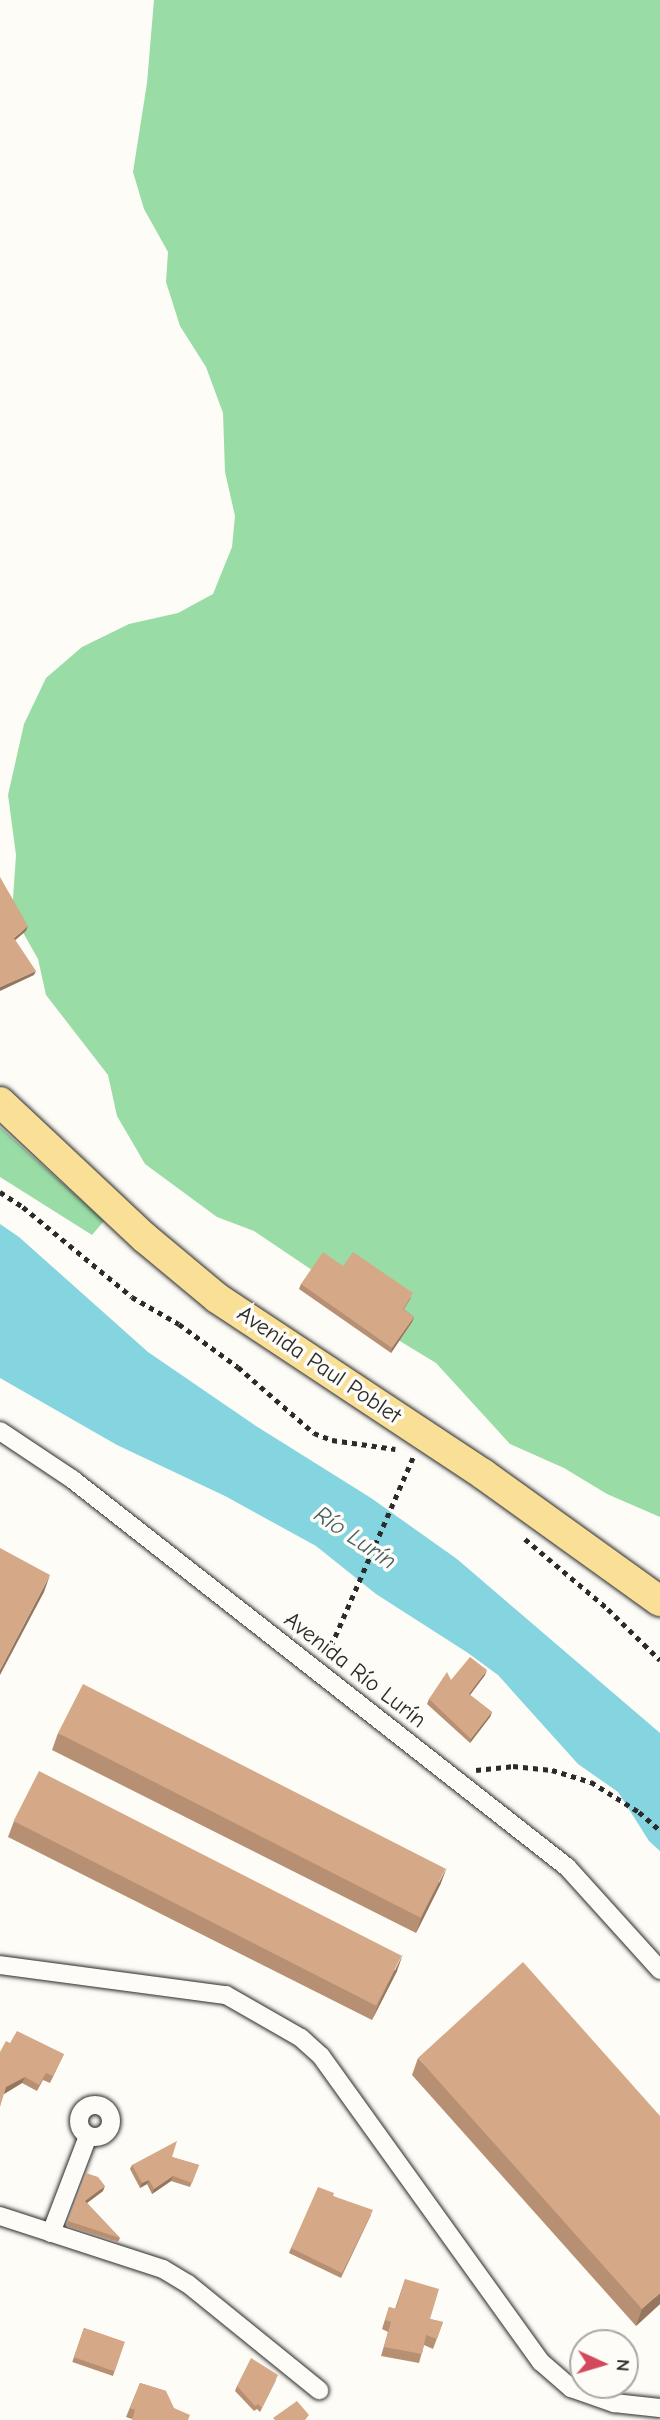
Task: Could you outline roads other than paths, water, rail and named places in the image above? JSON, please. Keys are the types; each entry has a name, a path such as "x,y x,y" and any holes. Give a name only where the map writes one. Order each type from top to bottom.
{"main road":[{"name":"Avenida Paul Poblet","path":"0,1102 145,1238 217,1298 483,1474 660,1601"}],"street":[{"name":"Avenida Río Lurín","path":"0,1431 72,1479 567,1867 660,1970"},
{"path":"0,1965 226,1996 301,2038 321,2056 541,2362 571,2388 614,2403 660,2408"},
{"path":"51,2233 88,2136"},
{"path":"0,2216 163,2269 188,2284 319,2390"}],"water":[{"name":"Río Lurín","path":"0,1224 19,1237 148,1352 256,1426 371,1498 457,1559 660,1733 660,1851 649,1841 618,1792 578,1764 498,1675 468,1653 376,1594 316,1546 225,1496 117,1445 0,1378"}]}
